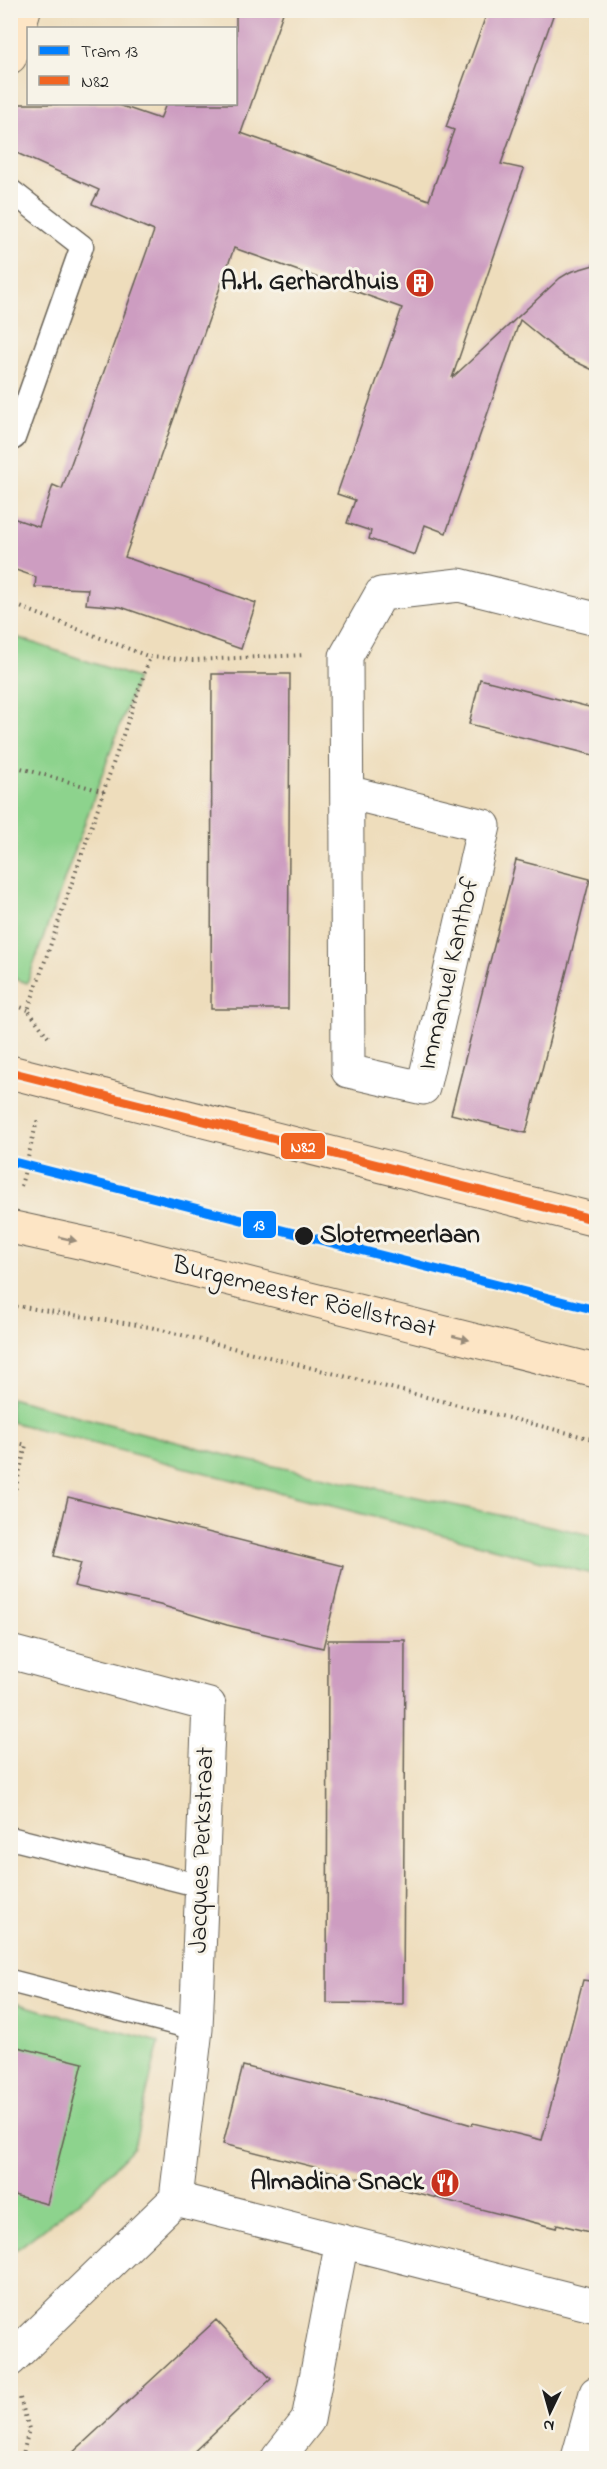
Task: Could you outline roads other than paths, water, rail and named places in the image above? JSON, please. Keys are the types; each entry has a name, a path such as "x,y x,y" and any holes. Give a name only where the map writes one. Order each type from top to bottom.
{"street":[{"path":"10,57 24,10"},
{"name":"Immanuel Kanthof","path":"347,792 484,826 423,1088 348,1071 346,656 381,594 459,585 597,619"},
{"path":"10,1072 597,1220"},
{"name":"Burgemeester Röellstraat","path":"14,1212 115,1250 597,1371"},
{"name":"Jacques Perkstraat","path":"10,1652 209,1705 196,2029 176,2199"},
{"path":"14,2374 176,2199 597,2306"},
{"path":"278,2458 308,2420 342,2241"},
{"path":"578,2458 597,2392"}],"lane":[{"path":"10,190 82,246 14,438 10,440"},
{"path":"10,1838 201,1886"},
{"path":"10,1981 196,2029"}],"tram line":[{"name":"13","path":"10,1161 596,1310"}],"place":[{"name":"A.H. Gerhardhuis","path":"420,283"},
{"name":"Slotermeerlaan","path":"304,1236"},
{"name":"Almadina Snack","path":"445,2183"}]}
